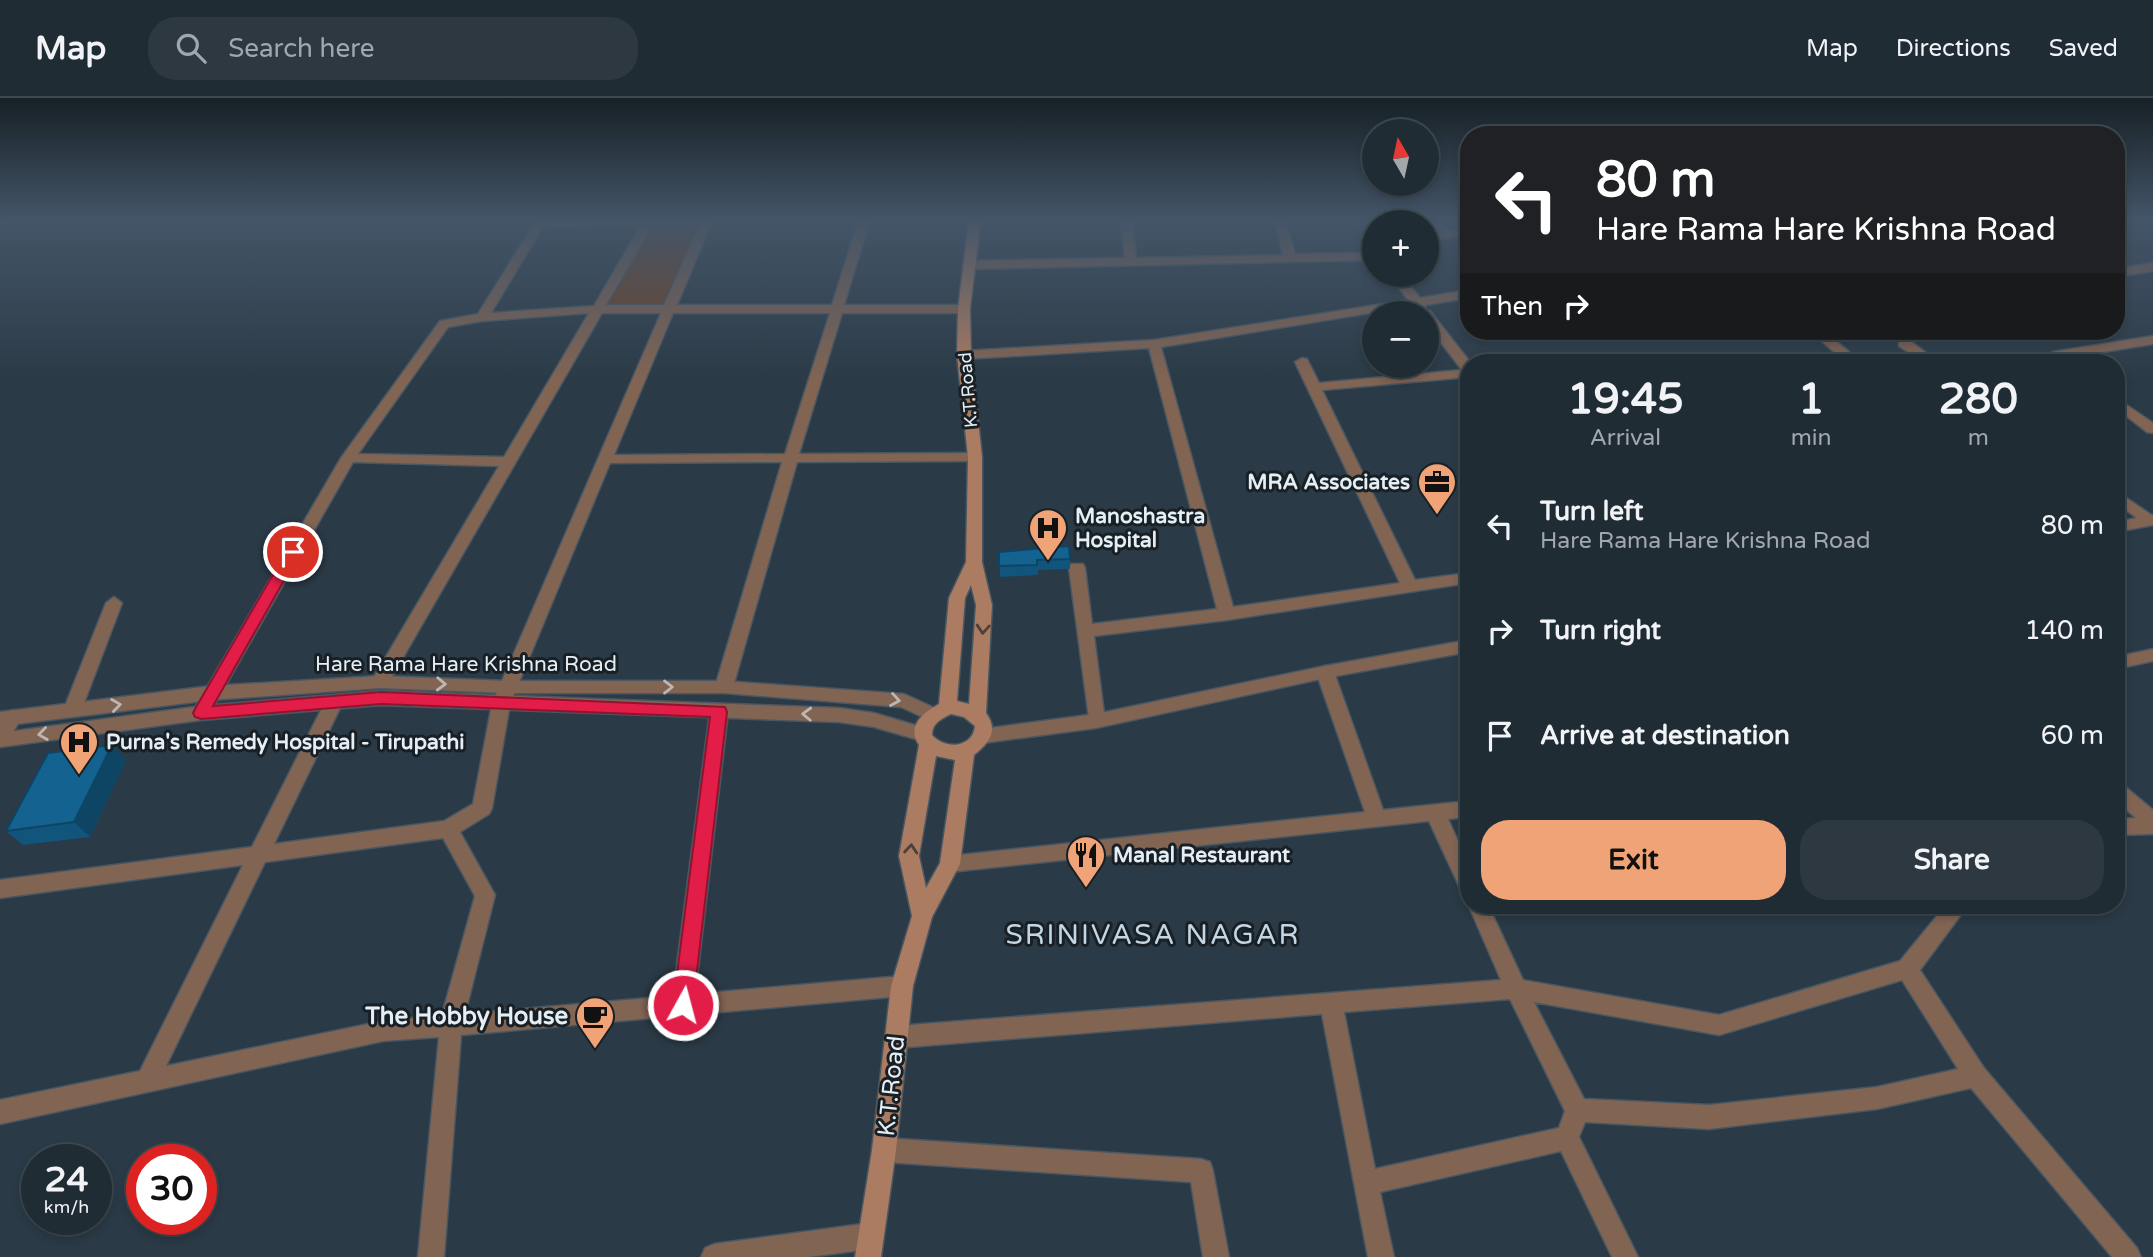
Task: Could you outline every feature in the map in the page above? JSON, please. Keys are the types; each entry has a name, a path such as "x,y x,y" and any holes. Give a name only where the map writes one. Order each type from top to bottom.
{"main road":[{"name":"K.T.Road","path":"968,273 964,309 964,355 975,457 974,562 984,605 977,713"},
{"name":"K.T.Road","path":"940,710 957,598 974,562"},
{"path":"964,707 977,713 984,724 983,736 976,745 965,751 944,753 925,740 923,723 940,710 964,707"},
{"name":"K.T.Road","path":"922,916 909,856 925,740"},
{"name":"K.T.Road","path":"869,1247 884,1150 902,986 922,916 950,864 965,751"}],"street":[{"path":"482,317 509,273"},
{"path":"380,682 619,273"},
{"path":"0,889 448,829 482,808 505,695 684,273"},
{"path":"724,687 848,273"},
{"path":"1405,287 1416,301"},
{"path":"1423,301 1460,295"},
{"path":"201,713 348,458 444,324 482,317 598,309 964,309"},
{"path":"964,355 1154,344 1362,311"},
{"path":"1439,332 1460,360"},
{"path":"1827,340 1844,354"},
{"path":"2066,354 2153,340"},
{"path":"1904,343 1920,354"},
{"path":"1154,344 1227,614"},
{"path":"1302,362 1410,587"},
{"path":"1314,387 1460,372"},
{"path":"2125,409 2153,429"},
{"path":"604,459 975,457"},
{"path":"348,458 509,462"},
{"path":"2125,502 2151,520"},
{"path":"2125,525 2151,520"},
{"path":"1077,568 1096,721"},
{"path":"1084,631 1227,614 1460,579"},
{"path":"72,711 114,603"},
{"path":"983,736 1096,721 1325,672 1460,647"},
{"path":"2125,661 2153,655"},
{"path":"1325,672 1377,820"},
{"name":"Hare Rama Hare Krishna Road","path":"7,718 211,693 380,682 719,712 839,715 874,720 925,740"},
{"name":"Hare Rama Hare Krishna Road","path":"0,739 201,713 381,698 724,687 904,701 940,710"},
{"path":"147,1081 334,702"},
{"path":"683,1005 719,712"},
{"path":"0,739 7,718"},
{"path":"2125,798 2153,824"},
{"path":"950,864 1460,810"},
{"path":"1436,814 1460,866"},
{"path":"2125,826 2153,824"},
{"path":"431,1257 451,1026 485,895 448,829"},
{"path":"1482,914 1516,989 1577,1110 1567,1138 1625,1257"},
{"path":"897,1037 1516,989 1719,1025 1907,969 1951,914"},
{"path":"1907,969 1976,1076 2127,1257"},
{"path":"0,1112 383,1031 902,986"},
{"path":"1331,1003 1381,1257"},
{"path":"1577,1110 1709,1117 1877,1098 1976,1076"},
{"path":"1366,1183 1567,1138"},
{"path":"884,1150 1201,1171 1216,1257"},
{"path":"714,1257 869,1247"}],"shaded area":[{"path":"614,273 684,273 668,309 594,309"}],"building":[{"path":"1069,546 1070,559 1037,560 1037,565 999,566 999,552"},
{"path":"112,745 74,822 6,831 48,753"}],"place":[{"name":"MRA Associates","path":"1437,516"},
{"name":"Manoshastra Hospital","path":"1048,562"},
{"name":"Purna's Remedy Hospital - Tirupathi","path":"79,776"},
{"name":"Manal Restaurant","path":"1086,889"},
{"name":"The Hobby House","path":"595,1050"}],"district":[{"name":"SRINIVASA NAGAR","path":"1153,934"}],"route":[{"path":"293,552 201,713 381,698 719,712 683,1005"}]}
